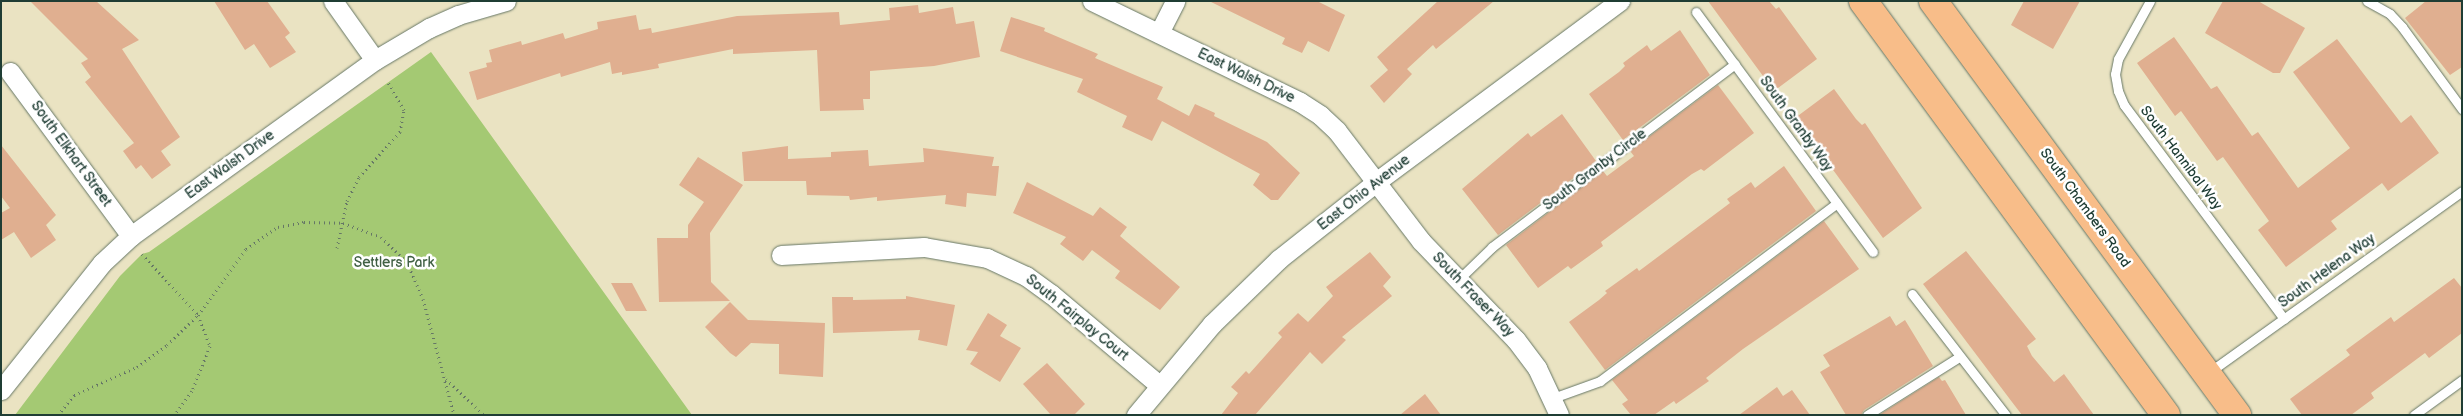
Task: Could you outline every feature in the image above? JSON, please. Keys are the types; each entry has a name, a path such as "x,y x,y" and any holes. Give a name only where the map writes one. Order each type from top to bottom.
{"main road":[{"path":"1863,1 2166,415"},
{"name":"South Chambers Road","path":"1933,1 2237,415"}],"street":[{"path":"333,1 375,60"},
{"name":"East Walsh Drive","path":"1,390 102,263 131,236 375,60 429,28 458,15 506,1"},
{"name":"East Walsh Drive","path":"1092,1 1300,102 1320,115 1337,131 1376,182"},
{"path":"1159,34 1175,1"},
{"name":"East Ohio Avenue","path":"1136,415 1159,385 1244,291 1279,259 1376,182 1620,1"},
{"name":"South Elkhart Street","path":"10,72 131,236"},
{"name":"South Fraser Way","path":"1376,182 1421,241 1516,340 1537,368 1556,407"},
{"name":"South Fairplay Court","path":"781,255 924,247 987,258 1026,276 1052,294 1159,385"}],"lane":[{"name":"South Hannibal Way","path":"2150,1 2118,59 2116,74 2118,91 2124,105 2284,319"},
{"path":"2367,1 2390,14 2402,27 2462,109"},
{"name":"South Granby Way","path":"1696,12 1873,252"},
{"name":"South Granby Circle","path":"1458,280 1492,247 1735,64"},
{"name":"South Helena Way","path":"2208,373 2462,191"},
{"path":"1556,407 1600,381 1837,203"},
{"path":"1912,294 1959,358 2006,415"},
{"path":"1867,415 1959,358"},
{"path":"2414,415 2462,380"}],"path":[{"path":"336,248 347,201 359,177 400,132 404,110 387,80"},
{"path":"58,415 74,395 137,367 198,315 246,249 278,227 304,222 343,222 381,237 407,262 422,299 433,348 446,378 454,415"},
{"path":"142,254 198,315 210,346 192,390 175,414"},
{"path":"446,378 484,415"}],"green space":[{"name":"Settlers Park","path":"431,52 692,415 15,415 120,276 142,254 149,252"}],"building":[{"path":"30,1 96,1 139,40 122,49 180,137 161,151 171,165 152,179 141,165 136,169 123,151 134,143 85,82 91,77 81,63 88,59"},
{"path":"214,1 267,1 290,33 285,37 296,52 270,68 254,44 245,50"},
{"path":"1209,1 1317,1 1345,15 1329,52 1308,41 1302,53 1282,44 1285,38"},
{"path":"1438,1 1494,1 1436,49 1433,45 1407,69 1412,74 1384,103 1370,86 1388,70 1377,57"},
{"path":"1708,1 1769,1 1776,9 1779,7 1817,59 1774,91"},
{"path":"2024,1 2080,1 2053,49 2011,25"},
{"path":"2223,1 2258,1 2305,28 2280,73 2273,73 2205,33"},
{"path":"2426,1 2462,1 2462,67 2450,75 2405,18"},
{"path":"918,5 919,13 953,7 956,24 974,21 980,57 934,66 870,71 870,99 863,99 864,110 820,111 817,50 733,54 733,49 658,64 659,68 622,75 622,72 612,74 610,62 561,77 560,73 477,100 469,72 487,67 486,63 492,62 489,50 521,41 522,45 563,33 565,39 598,29 597,22 636,15 639,30 651,28 652,33 737,16 839,12 840,25 890,20 889,8"},
{"path":"1011,17 1045,28 1044,31 1098,54 1095,58 1163,87 1157,99 1189,116 1195,104 1215,113 1214,116 1267,142 1300,173 1278,200 1271,200 1253,185 1260,174 1162,121 1152,141 1122,127 1127,116 1077,92 1083,79 1000,51"},
{"path":"1680,30 1710,75 1623,140 1589,94 1619,72 1625,66 1623,63 1647,45 1651,51"},
{"path":"2174,37 2211,89 2217,86 2252,136 2258,132 2298,188 2350,148 2293,72 2337,39 2401,123 2411,115 2439,153 2388,191 2382,183 2331,221 2337,229 2286,267 2258,230 2269,221 2223,157 2217,161 2181,111 2175,116 2137,63"},
{"path":"1718,85 1754,133 1704,171 1701,169 1692,174 1601,242 1603,246 1571,269 1568,266 1538,288 1506,245 1603,171 1607,176 1634,156 1630,151"},
{"path":"1834,89 1856,119 1862,125 1865,123 1922,208 1883,238 1795,118"},
{"path":"1562,114 1596,161 1498,235 1462,189 1528,133 1531,137"},
{"path":"1,145 56,215 46,225 56,240 31,258 14,232 1,240 1,213 10,208 1,196"},
{"path":"788,146 788,159 831,157 831,152 868,150 869,166 924,162 923,148 994,157 992,166 999,166 996,196 967,193 966,207 945,204 946,195 877,201 877,197 850,200 849,196 807,195 806,181 744,181 742,152"},
{"path":"698,157 743,185 710,233 711,282 730,301 659,302 657,238 688,238 688,225 704,202 679,185"},
{"path":"1784,166 1816,211 1605,370 1569,322 1599,300 1607,293 1605,291 1637,268 1639,271 1730,203 1727,199 1751,182 1755,188"},
{"path":"1027,182 1093,216 1100,207 1127,227 1120,236 1180,287 1160,310 1115,278 1120,271 1092,250 1083,261 1060,244 1066,237 1013,213"},
{"path":"1824,221 1859,269 1743,349 1706,378 1709,381 1676,404 1674,401 1654,415 1631,415 1622,404 1628,400 1612,380"},
{"path":"1966,251 2036,339 2027,346 2032,356 2054,382 2064,374 2094,415 2022,415 1923,284"},
{"path":"1370,252 1391,277 1383,286 1392,296 1342,337 1346,340 1322,364 1310,352 1255,415 1221,415 1238,393 1231,387 1246,371 1249,374 1282,337 1278,333 1298,313 1308,322 1333,296 1326,287"},
{"path":"2454,278 2462,288 2462,333 2429,358 2425,353 2371,393 2374,398 2351,415 2302,415 2290,399 2350,355 2346,350 2391,317 2394,322"},
{"path":"611,283 632,283 647,311 626,311"},
{"path":"906,296 955,305 947,346 918,340 920,330 833,333 832,297 853,297 853,300 906,299"},
{"path":"730,302 748,320 825,323 823,377 779,374 779,344 751,343 736,357 730,353 705,327"},
{"path":"988,313 1007,325 1000,336 1021,348 1000,382 970,364 978,352 966,350"},
{"path":"1890,316 1896,326 1905,320 1933,366 1864,410 1861,415 1846,415 1820,372 1830,366 1823,355"},
{"path":"1047,363 1085,404 1074,415 1051,415 1023,384"},
{"path":"1939,377 1942,381 1945,380 1966,415 1879,415"},
{"path":"1777,387 1783,396 1792,390 1810,415 1739,415"},
{"path":"1425,394 1441,415 1400,415"}]}
